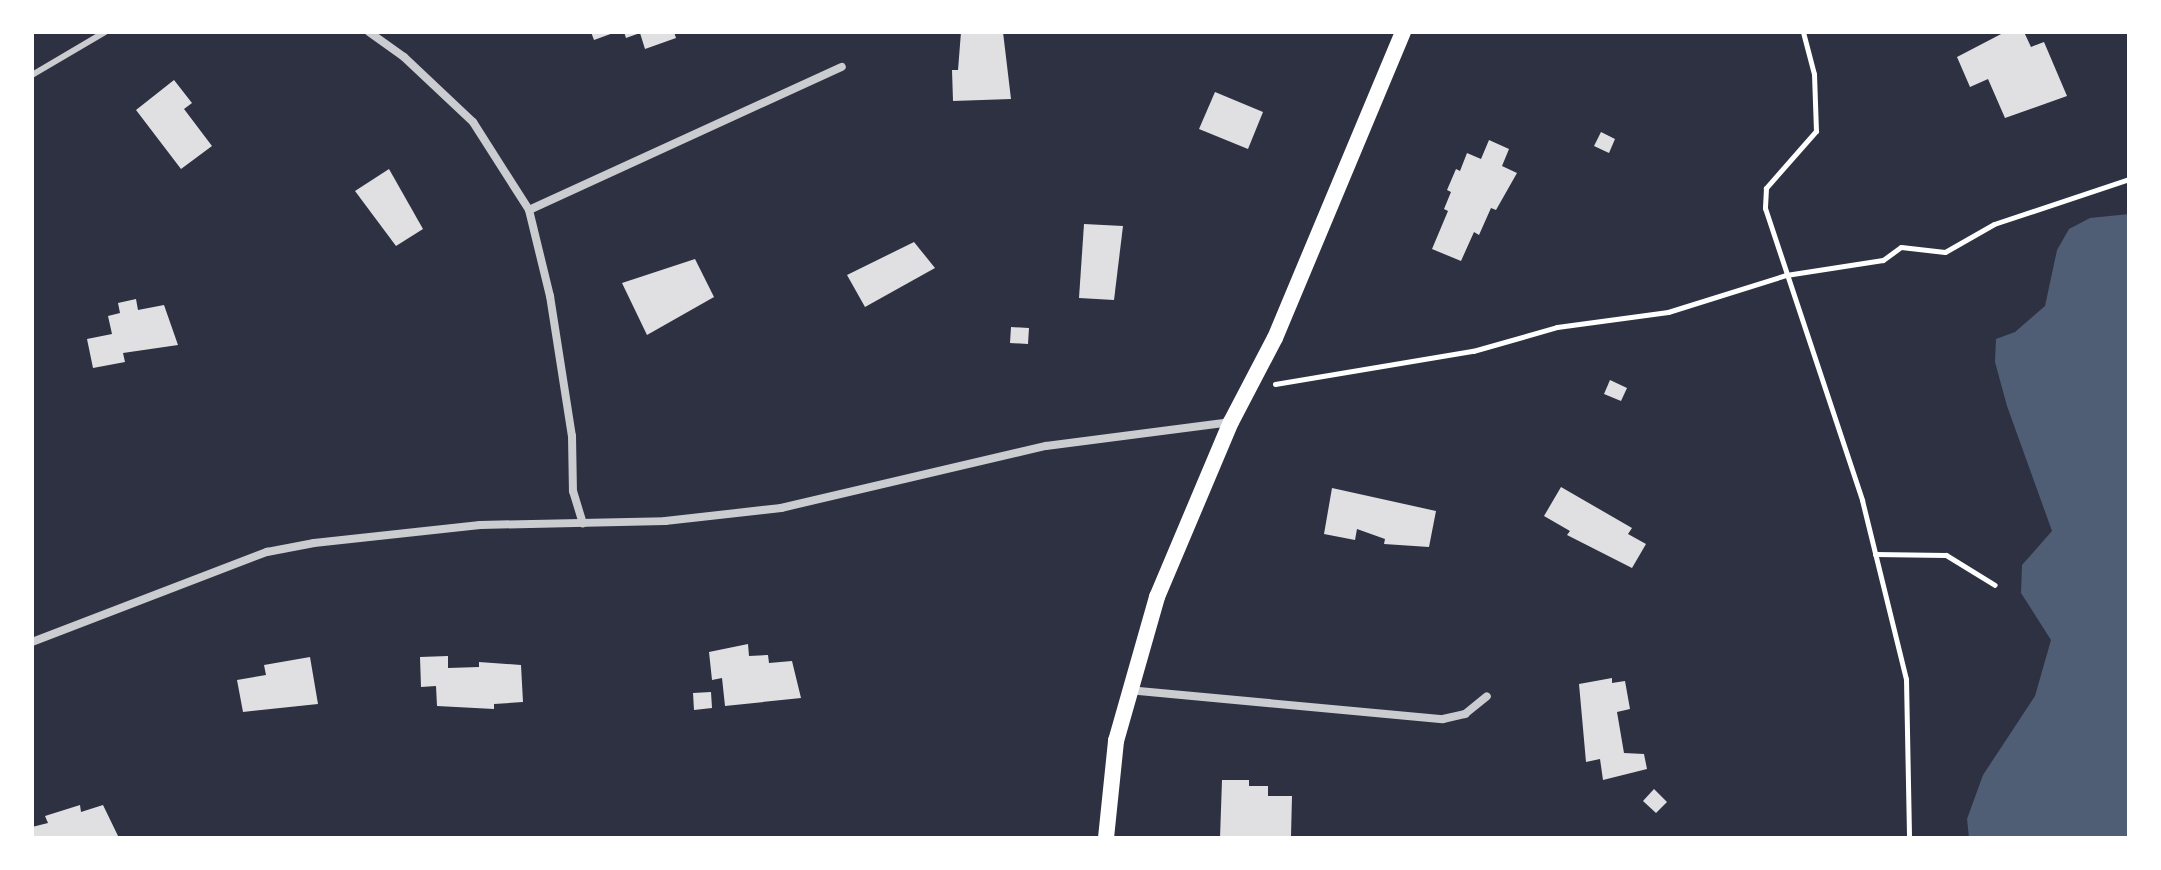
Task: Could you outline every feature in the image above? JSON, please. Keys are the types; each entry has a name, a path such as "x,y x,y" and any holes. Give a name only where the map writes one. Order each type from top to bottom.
{"main road":[{"path":"1106,838 1116,741 1127,689 1157,597 1403,32"}],"street":[{"path":"369,32 404,57 473,122 529,210 550,296 572,436 573,491 583,523"},
{"path":"529,210 842,67"},
{"path":"32,642 267,552 480,525 665,521 781,508 1046,446 1231,422"},
{"path":"1127,689 1443,719 1465,714 1487,696"}],"lane":[{"path":"32,75 105,32"}],"path":[{"path":"1803,32 1814,74 1816,131 1766,188 1765,208 1862,500 1906,679 1909,838"},
{"path":"1250,385 1473,351 1557,327 1668,312 1786,275 1883,260 1901,247 1945,252 1994,224 2129,179"},
{"path":"1875,554 1946,555 1995,585"}],"water":[{"path":"2129,214 2129,838 1969,838 1967,819 1983,775 2035,696 2051,640 2021,593 2022,565 2052,531 2007,406 1995,362 1996,339 2015,332 2045,306 2057,250 2069,229 2090,218"}],"building":[{"path":"591,32 616,32 594,40"},
{"path":"624,32 674,32 676,38 645,49 640,33 626,38"},
{"path":"961,32 1003,32 1011,99 953,101 952,70 958,70"},
{"path":"2005,32 2024,32 2031,47 2044,42 2067,96 2005,118 1988,79 1970,87 1957,57"},
{"path":"174,80 192,103 184,109 212,146 181,169 136,110"},
{"path":"1215,92 1263,112 1248,149 1199,129"},
{"path":"1601,132 1615,139 1609,153 1594,146"},
{"path":"1489,140 1509,149 1502,166 1517,173 1496,210 1491,208 1479,235 1474,232 1461,261 1432,249 1448,211 1444,209 1451,192 1447,190 1456,169 1460,171 1467,153 1481,159"},
{"path":"389,169 423,229 396,246 355,191"},
{"path":"1084,224 1123,226 1114,300 1079,298"},
{"path":"914,242 935,268 865,307 847,275"},
{"path":"695,259 714,297 647,335 622,283"},
{"path":"136,299 138,310 164,305 178,345 123,353 125,362 93,368 87,339 112,334 108,316 120,313 118,303"},
{"path":"1011,327 1029,328 1028,344 1010,343"},
{"path":"1610,380 1627,388 1621,401 1604,394"},
{"path":"1561,487 1632,528 1628,534 1646,544 1632,568 1567,535 1570,531 1544,516"},
{"path":"1332,488 1436,511 1429,547 1384,544 1385,539 1357,529 1355,540 1324,534"},
{"path":"748,644 749,656 768,655 769,663 792,661 801,698 725,706 722,678 712,680 709,652"},
{"path":"448,656 448,668 479,667 479,662 521,665 523,702 494,704 494,709 437,706 436,686 421,687 420,657"},
{"path":"310,657 318,704 243,712 237,680 266,675 264,665"},
{"path":"1612,678 1612,683 1625,681 1630,709 1617,712 1624,753 1644,754 1647,769 1603,780 1600,759 1586,762 1579,684"},
{"path":"711,692 712,708 694,710 693,693"},
{"path":"1222,780 1249,780 1249,786 1268,786 1268,796 1292,796 1291,836 1220,838"},
{"path":"1654,789 1667,802 1656,813 1643,801"},
{"path":"80,805 81,812 103,805 119,838 32,838 32,827 48,823 45,816"}]}
